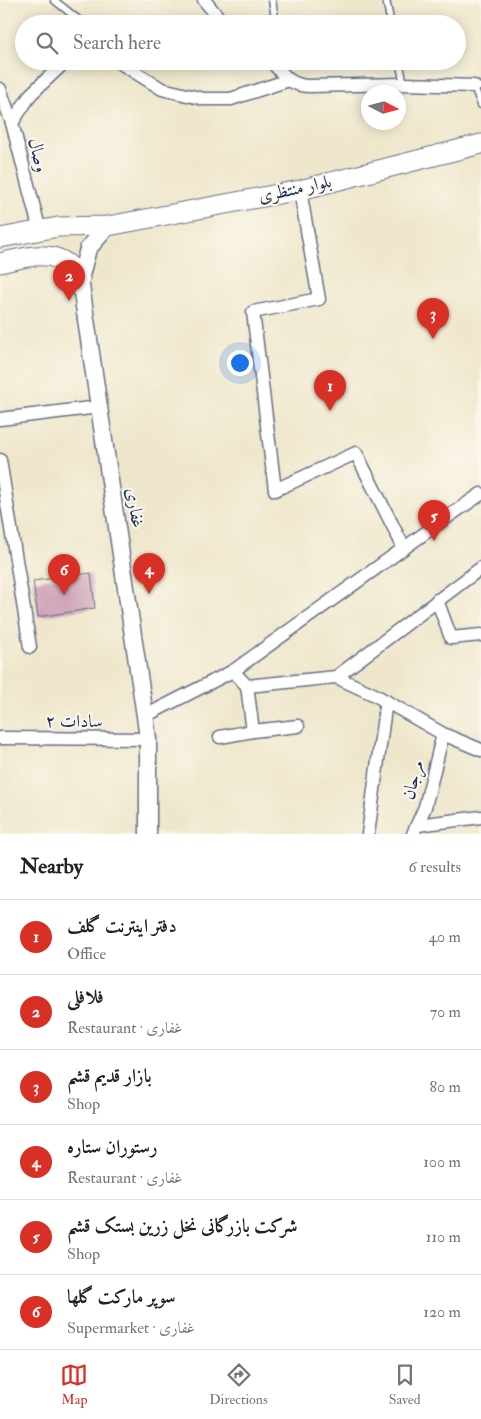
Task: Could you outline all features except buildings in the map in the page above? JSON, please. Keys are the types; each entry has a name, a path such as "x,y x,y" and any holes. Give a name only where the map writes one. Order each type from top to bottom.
{"main road":[{"name":"بلوار منتظری","path":"0,238 58,227 108,226 300,190 481,144"},
{"path":"0,263 38,255 55,257 70,266 80,279"}],"street":[{"path":"204,0 216,15"},
{"path":"12,123 31,94 56,70"},
{"path":"131,70 162,89 204,100 230,100 289,80"},
{"path":"280,70 297,85 309,86 404,84 478,86"},
{"name":"وصال","path":"0,89 12,123 40,231"},
{"path":"300,190 319,299 253,312 275,490 356,453 404,548"},
{"name":"غفاری","path":"108,226 88,249 80,279 146,716 148,739 148,834"},
{"path":"0,419 99,407"},
{"path":"0,460 30,647"},
{"path":"146,716 232,671 481,494"},
{"path":"336,677 481,568"},
{"path":"437,600 451,638 481,636"},
{"path":"232,671 247,686 253,731"},
{"path":"247,686 336,677 386,701 442,734 481,750"},
{"path":"368,834 386,701"},
{"path":"220,737 298,726"},
{"name":"مرجان","path":"415,830 425,807 442,734"},
{"name":"سادات ۲","path":"0,738 148,739"},
{"path":"415,830 481,817"}],"lane":[{"path":"54,0 73,15"},
{"path":"272,0 274,15"},
{"path":"386,0 389,15"},
{"path":"401,70 404,84"},
{"path":"478,86 481,105"}],"place":[{"name":"فلافلی","path":"69,301"},
{"name":"بازار قدیم قشم","path":"433,339"},
{"name":"دفتر اینترنت گلف","path":"330,411"},
{"name":"شرکت بازرگانی نخل زرین بستک قشم","path":"434,541"},
{"name":"رستوران ستاره","path":"149,594"},
{"name":"سوپر مارکت گلها","path":"64,595"}]}
